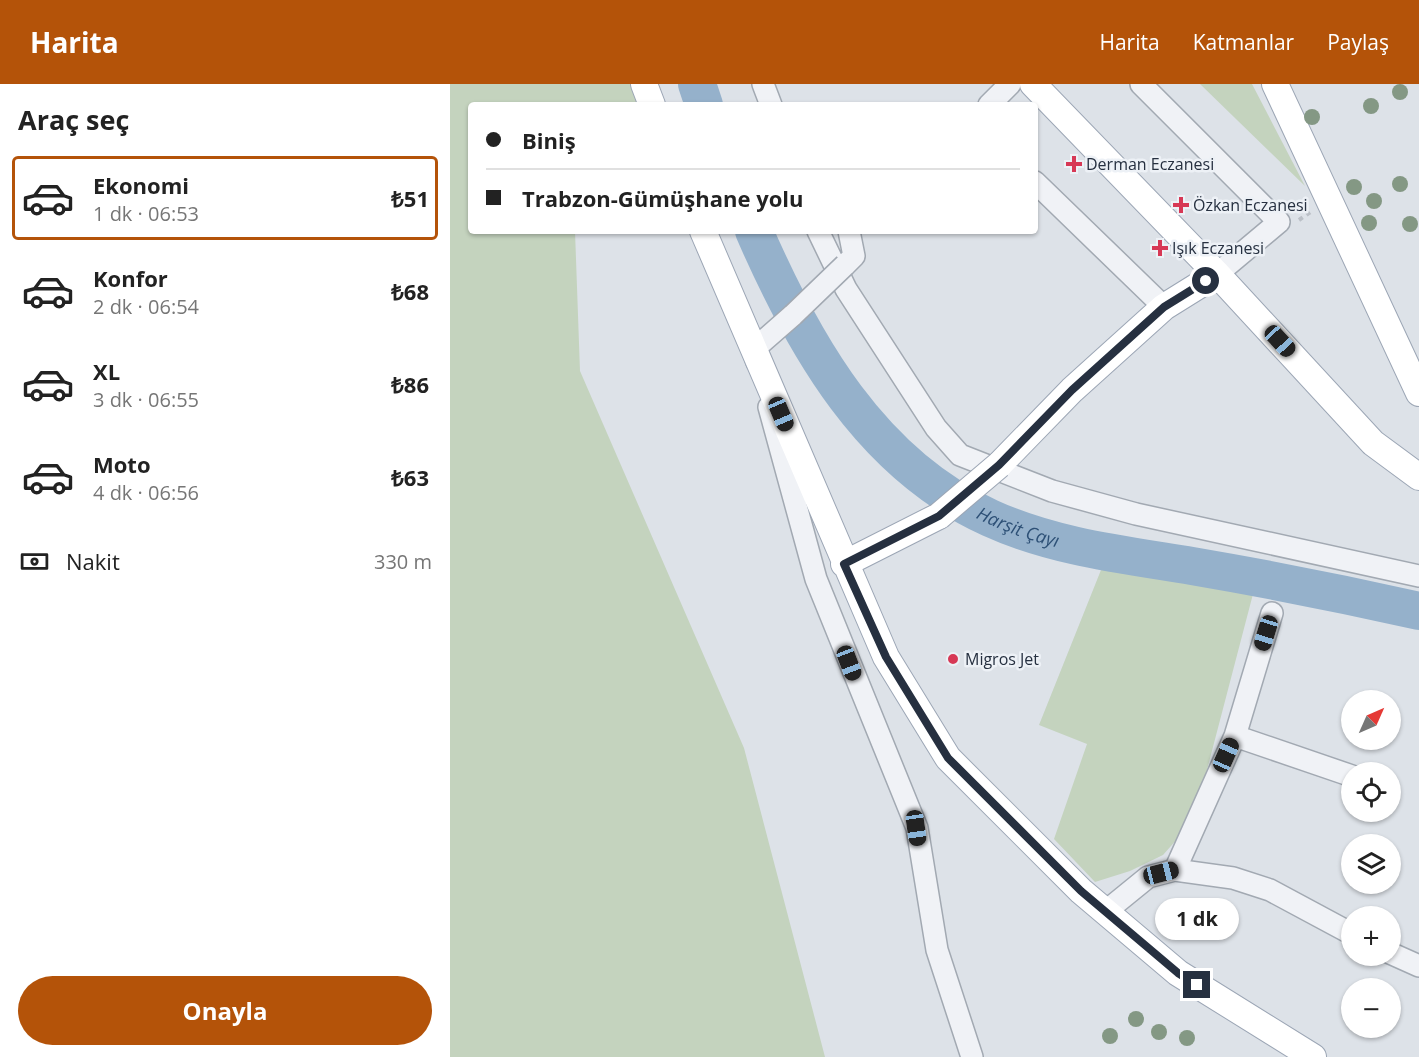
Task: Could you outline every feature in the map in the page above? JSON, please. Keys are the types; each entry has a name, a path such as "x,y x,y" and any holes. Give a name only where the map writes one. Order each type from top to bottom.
{"main road":[{"path":"644,84 651,102"},
{"path":"1033,84 1217,274 1373,443 1419,477"},
{"path":"1275,84 1419,393"},
{"path":"704,234 844,564 886,657 948,758 1081,891 1178,973 1313,1057"},
{"path":"844,564 939,516 999,465 1072,390 1164,307 1217,274"}],"street":[{"path":"763,84 770,102"},
{"path":"992,102 1010,84"},
{"path":"1141,84 1282,220 1217,274"},
{"path":"1038,185 1164,307"},
{"path":"819,234 846,289 936,428 960,455 1052,491 1136,514 1419,576"},
{"path":"850,234 854,256 753,350 816,579 916,828 938,950 972,1057"},
{"path":"1175,870 1235,736 1272,613"},
{"path":"1235,736 1341,772"},
{"path":"1105,912 1148,877 1175,870 1233,878 1270,890 1341,928"},
{"path":"1401,958 1419,966"}],"green space":[{"path":"450,84 644,84 651,102 468,102 468,234 575,234 580,371 744,748 825,1057 450,1057"},
{"path":"1200,84 1252,84 1305,186"},
{"path":"1105,560 1253,594 1202,789 1186,829 1163,855 1130,871 1095,882 1054,839 1087,744 1039,725"}],"waterway":[{"name":"Harşit Çayı","path":"697,84 703,102"},
{"name":"Harşit Çayı","path":"755,234 795,317 819,358 846,397 876,434 910,467 948,495 1014,528 1064,543 1115,554 1277,581 1419,611"}],"place":[{"name":"Derman Eczanesi","path":"1074,164"},
{"name":"Özkan Eczanesi","path":"1181,205"},
{"name":"Işık Eczanesi","path":"1160,248"},
{"name":"Migros Jet","path":"953,659"}],"route":[{"path":"1197,985 1178,973 1081,891 948,758 886,657 844,564 939,516 999,465 1072,390 1164,307 1206,281"}]}
